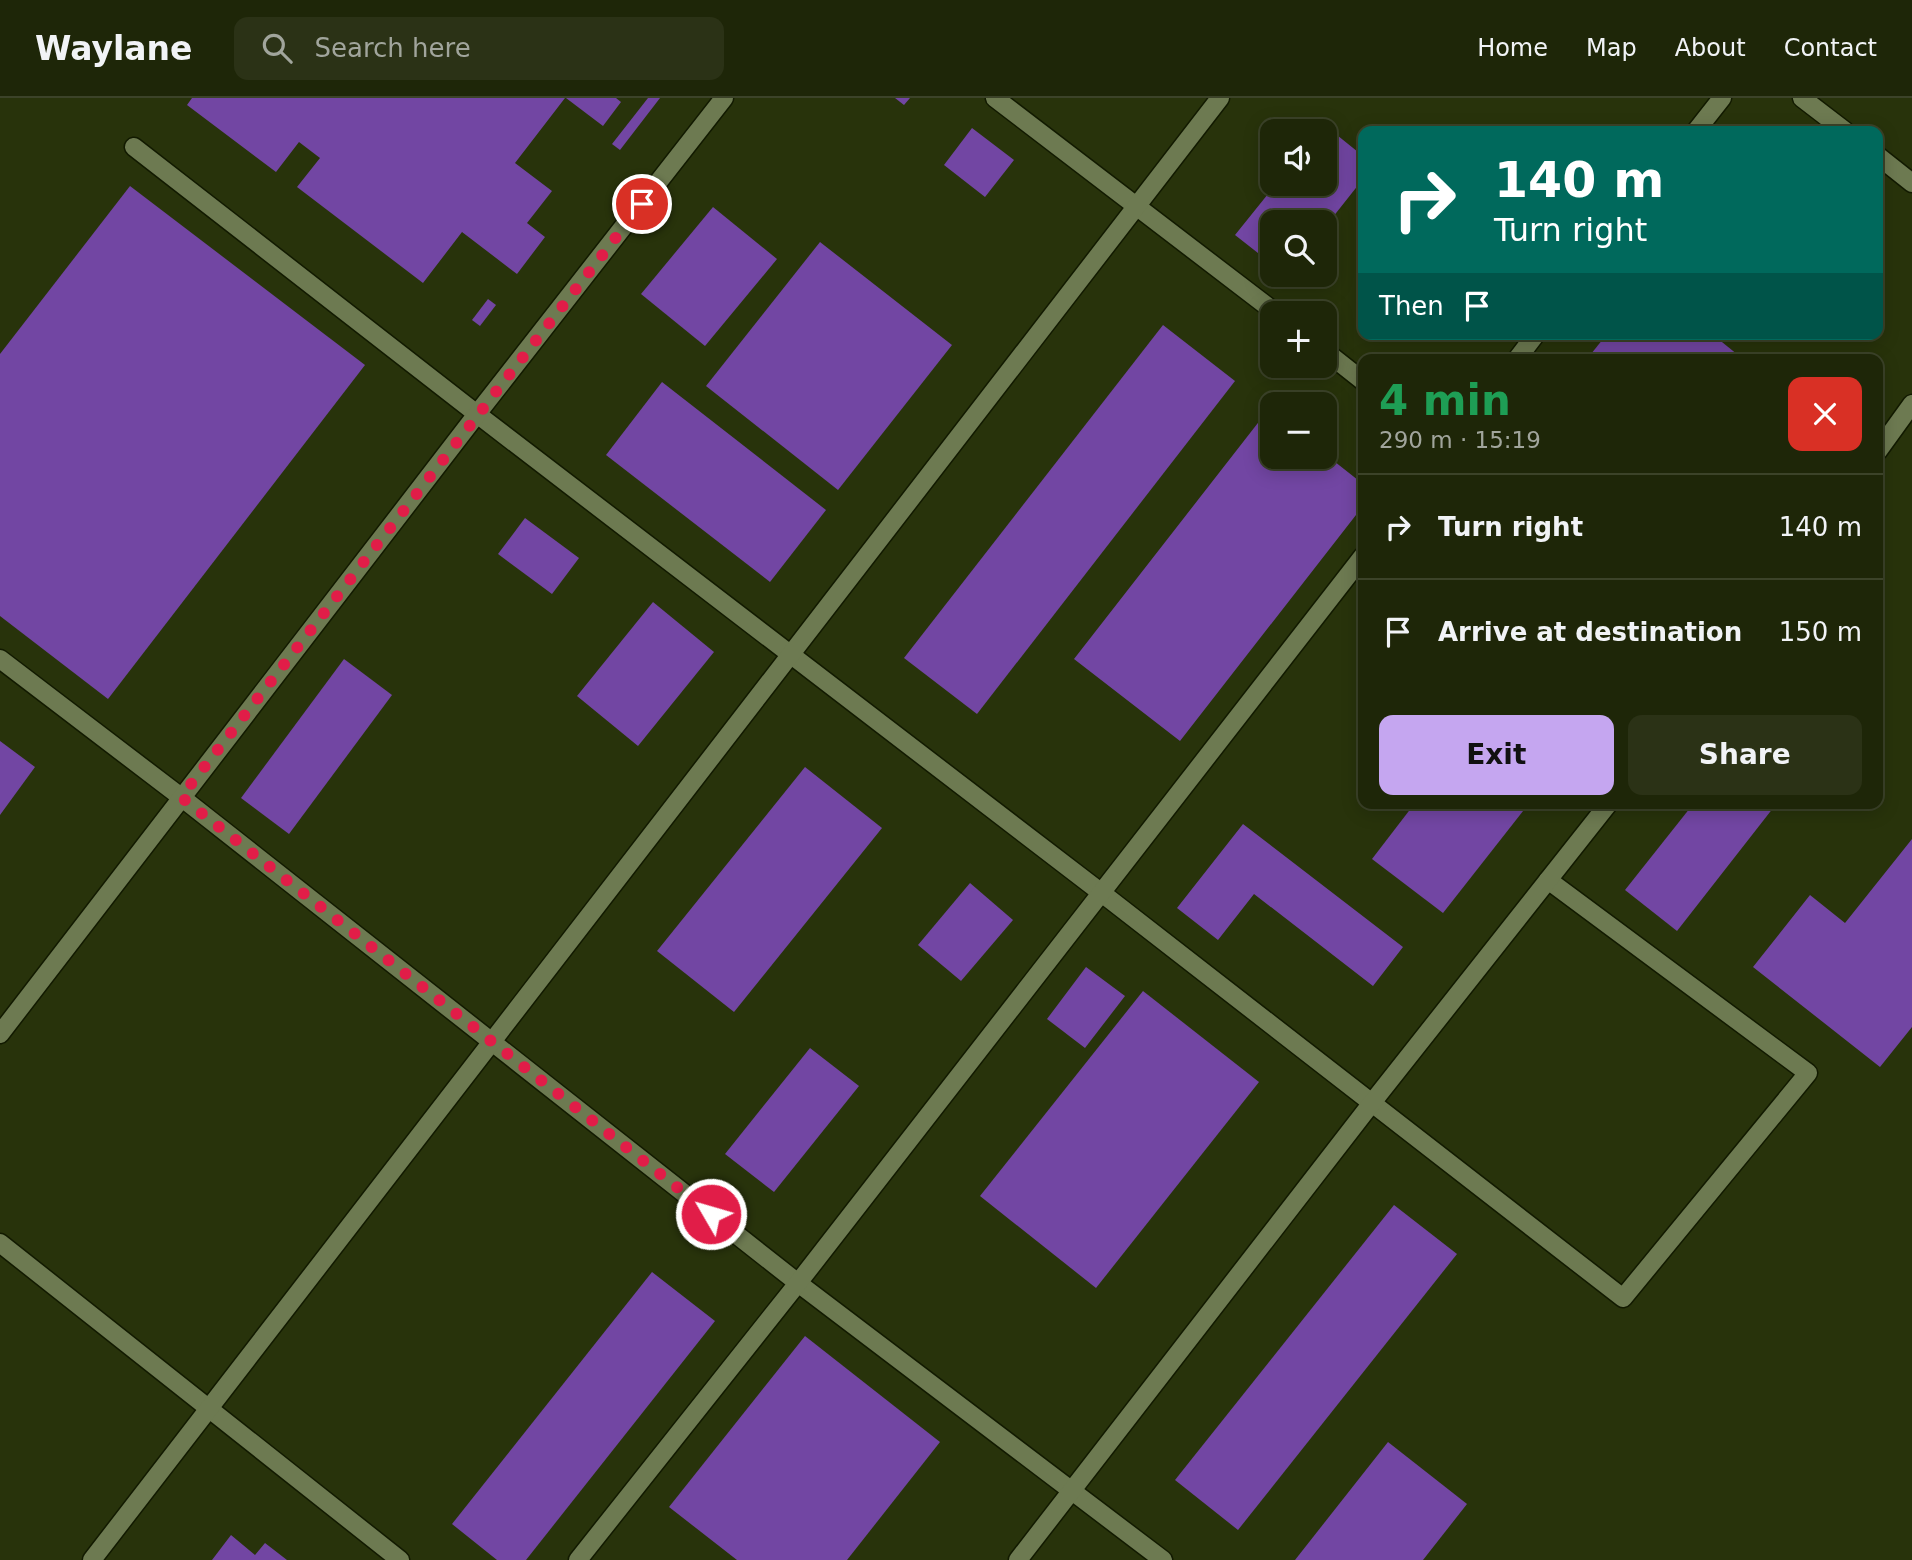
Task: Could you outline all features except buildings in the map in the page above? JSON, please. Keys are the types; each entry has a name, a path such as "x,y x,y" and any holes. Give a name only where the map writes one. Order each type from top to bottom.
{"lane":[{"path":"0,1034 724,98"},
{"path":"995,98 1260,301"},
{"path":"92,1560 1220,98"},
{"path":"1700,126 1722,98"},
{"path":"1802,98 1838,126"},
{"path":"135,147 1623,1298 1808,1073 1548,880"},
{"path":"1883,160 1912,183"},
{"path":"1521,354 1531,340"},
{"path":"1337,360 1358,377"},
{"path":"1883,444 1912,404"},
{"path":"578,1560 798,1283 1358,562"},
{"path":"0,659 181,797 798,1283 1163,1560"},
{"path":"1018,1560 1371,1104 1604,809"},
{"path":"0,1243 400,1560"}],"route":[{"path":"642,204 181,797 711,1214"}]}
